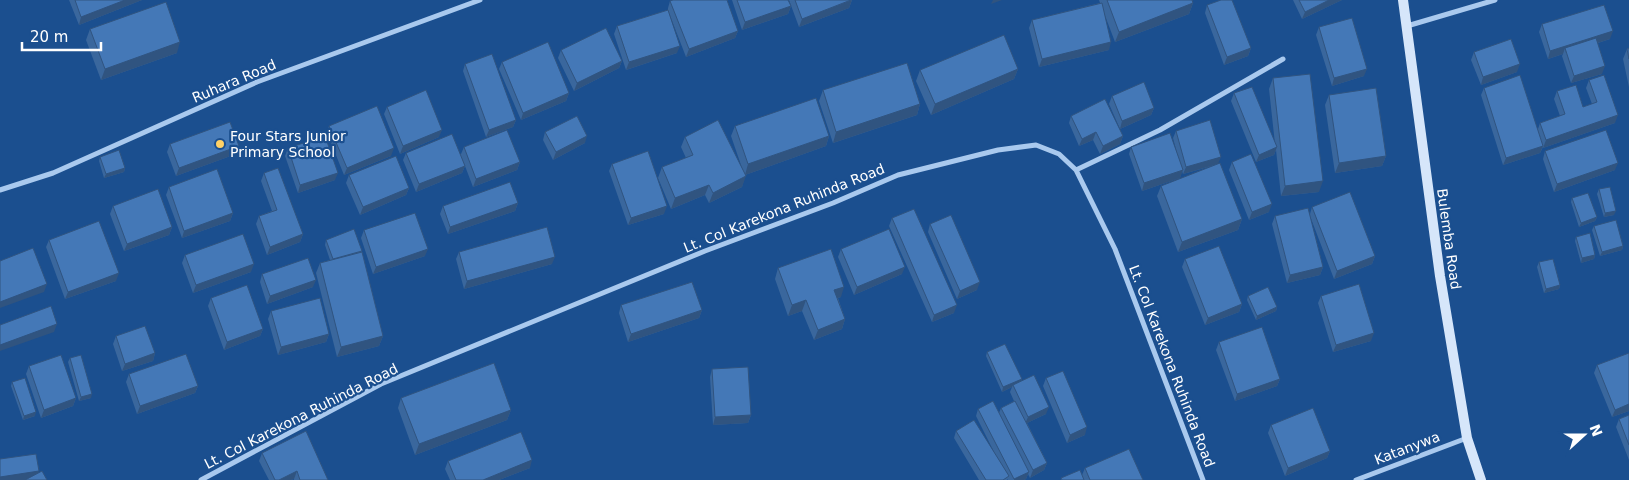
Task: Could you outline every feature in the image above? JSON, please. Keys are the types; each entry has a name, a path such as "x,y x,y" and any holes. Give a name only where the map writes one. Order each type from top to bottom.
{"main road":[{"name":"Bulemba Road","path":"1403,0 1440,276 1467,438 1481,480"}],"street":[{"name":"Ruhara Road","path":"0,190 53,173 257,82 480,0"},
{"path":"1407,26 1495,0"},
{"path":"1076,170 1160,130 1283,59"},
{"name":"Lt. Col Karekona Ruhinda Road","path":"201,480 381,384 705,251 833,204 898,175 998,150 1036,145 1059,154 1076,170 1115,250 1203,480"},
{"name":"Katanywa","path":"1356,480 1467,438"}],"building":[{"path":"75,0 125,0 81,17"},
{"path":"727,0 738,31 689,49 670,1"},
{"path":"737,0 788,0 791,6 745,22"},
{"path":"795,0 851,0 802,19"},
{"path":"1107,0 1192,0 1193,3 1119,32"},
{"path":"1221,0 1232,0 1251,48 1227,57 1207,5"},
{"path":"1299,0 1329,0 1305,12"},
{"path":"166,2 180,42 105,69 90,29"},
{"path":"1102,3 1111,42 1042,59 1032,20"},
{"path":"1604,5 1613,31 1550,51 1542,24"},
{"path":"668,10 680,46 629,62 617,26"},
{"path":"1352,18 1367,69 1334,78 1319,27"},
{"path":"606,28 622,61 577,83 561,50"},
{"path":"1004,35 1018,69 935,104 920,70"},
{"path":"1596,38 1605,66 1574,76 1565,48"},
{"path":"1511,39 1520,64 1483,77 1474,52"},
{"path":"548,42 569,93 523,113 502,62"},
{"path":"492,54 516,120 489,130 465,64"},
{"path":"907,63 920,104 836,132 823,90"},
{"path":"1310,74 1323,181 1285,186 1273,78"},
{"path":"1520,75 1543,146 1506,158 1484,88"},
{"path":"1604,75 1618,115 1546,140 1540,123 1565,114 1557,91 1576,85 1583,107 1597,102 1589,80"},
{"path":"1144,82 1154,108 1122,121 1112,96"},
{"path":"1252,87 1277,147 1259,155 1234,93"},
{"path":"1376,88 1386,156 1339,163 1329,95"},
{"path":"426,90 442,130 403,146 387,107"},
{"path":"816,98 829,136 748,164 735,126"},
{"path":"1105,99 1123,136 1103,146 1096,132 1082,139 1071,116"},
{"path":"377,106 394,148 347,168 329,126"},
{"path":"577,116 587,136 556,152 545,132"},
{"path":"718,120 746,176 713,193 709,185 675,198 662,167 693,155 685,137"},
{"path":"1210,120 1221,157 1186,167 1176,131"},
{"path":"230,122 239,146 179,168 170,144"},
{"path":"507,130 520,162 476,179 464,147"},
{"path":"1606,130 1618,163 1557,184 1545,151"},
{"path":"1170,133 1183,170 1144,183 1131,147"},
{"path":"452,134 465,166 419,184 406,153"},
{"path":"325,136 338,173 300,185 288,148"},
{"path":"119,150 125,168 106,174 100,157"},
{"path":"648,151 667,206 631,218 612,164"},
{"path":"1251,154 1272,204 1252,212 1232,162"},
{"path":"396,156 409,188 363,207 349,175"},
{"path":"1220,163 1242,219 1182,242 1161,186"},
{"path":"278,168 303,234 270,247 259,216 277,210 264,173"},
{"path":"217,169 233,213 184,231 169,187"},
{"path":"510,182 518,203 450,227 443,206"},
{"path":"1610,187 1616,211 1605,213 1599,189"},
{"path":"158,189 172,227 127,244 113,206"},
{"path":"1350,192 1375,256 1337,271 1312,207"},
{"path":"1588,193 1597,217 1581,223 1572,198"},
{"path":"1308,208 1323,267 1290,275 1275,216"},
{"path":"914,209 957,305 934,315 892,218"},
{"path":"415,213 428,249 376,267 364,230"},
{"path":"951,215 980,282 960,291 930,224"},
{"path":"1616,220 1623,246 1602,252 1594,226"},
{"path":"99,221 119,273 68,292 49,240"},
{"path":"547,227 555,257 467,281 459,252"},
{"path":"354,229 362,251 333,259 326,240"},
{"path":"889,229 905,267 857,287 841,249"},
{"path":"1590,233 1595,255 1582,258 1576,237"},
{"path":"243,234 254,264 196,285 185,255"},
{"path":"1219,246 1242,304 1208,318 1185,259"},
{"path":"33,248 47,284 0,302 0,261"},
{"path":"831,249 844,287 834,290 845,319 818,330 806,300 792,305 778,268"},
{"path":"362,252 383,336 341,347 320,263"},
{"path":"308,258 316,280 270,296 262,274"},
{"path":"1553,259 1560,285 1546,289 1539,262"},
{"path":"692,282 702,310 631,334 621,305"},
{"path":"1359,284 1374,333 1336,345 1321,296"},
{"path":"247,285 263,329 227,342 211,298"},
{"path":"1268,287 1277,307 1257,316 1248,296"},
{"path":"320,298 329,334 281,347 271,311"},
{"path":"51,306 57,324 0,345 0,325"},
{"path":"145,326 155,353 125,364 116,336"},
{"path":"1262,327 1280,379 1237,394 1219,342"},
{"path":"1005,344 1022,379 1003,387 987,352"},
{"path":"1629,353 1629,404 1615,410 1597,365"},
{"path":"186,354 198,386 140,406 129,374"},
{"path":"61,355 76,398 44,410 29,366"},
{"path":"81,355 92,394 81,397 70,358"},
{"path":"494,363 511,410 419,444 401,398"},
{"path":"748,367 751,415 715,417 712,369"},
{"path":"1063,371 1087,427 1070,435 1046,378"},
{"path":"1034,375 1049,407 1028,417 1013,385"},
{"path":"25,378 36,412 24,416 12,382"},
{"path":"993,401 1029,472 1014,479 978,409"},
{"path":"1015,401 1047,463 1033,470 1001,408"},
{"path":"1313,408 1330,451 1288,468 1271,425"},
{"path":"1629,415 1629,445 1619,419"},
{"path":"974,420 1009,476 1003,480 986,480 956,431"},
{"path":"306,431 328,480 300,480 297,471 279,480 275,480 262,453"},
{"path":"521,432 532,460 483,480 456,480 448,461"},
{"path":"1129,449 1143,480 1090,480 1085,468"},
{"path":"36,454 39,471 0,477 0,459"},
{"path":"1080,470 1084,480 1062,480 1061,478"},
{"path":"42,471 47,480 25,480"}],"place":[{"name":"Four Stars Junior Primary School","path":"220,144"}]}
